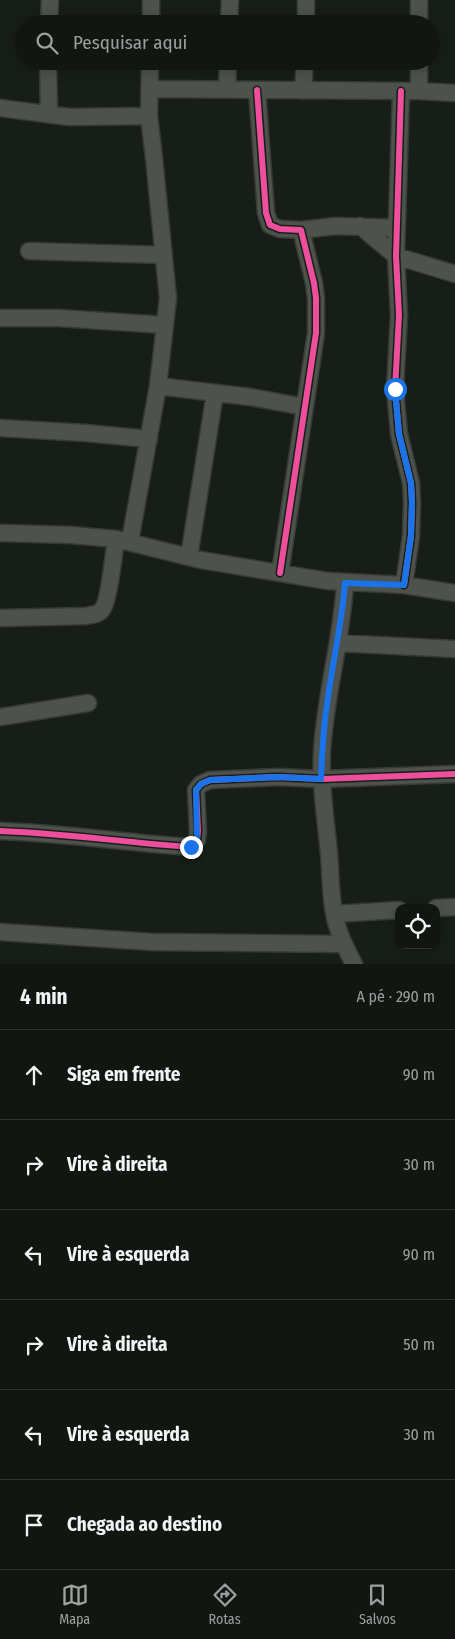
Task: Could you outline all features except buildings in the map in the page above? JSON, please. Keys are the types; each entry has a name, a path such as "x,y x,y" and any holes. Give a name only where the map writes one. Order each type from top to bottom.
{"street":[{"path":"49,15 50,0"},
{"path":"151,0 151,15"},
{"path":"229,15 230,0"},
{"path":"306,0 306,15"},
{"path":"419,0 419,15"},
{"path":"48,70 49,114"},
{"path":"0,618 96,615 101,611 107,600 149,439 158,386 168,298 149,116 150,70"},
{"path":"227,89 228,70"},
{"path":"303,91 304,70"},
{"path":"419,70 419,91"},
{"path":"150,89 419,91 455,93"},
{"path":"257,90 266,213 270,225 280,229 301,230 336,226 396,228"},
{"path":"400,91 396,228 399,315 395,389 399,434 411,483 412,502 411,536 404,585"},
{"path":"0,108 84,117 149,116"},
{"path":"360,226 396,256 455,274"},
{"path":"280,573 316,333 314,283 301,230"},
{"path":"29,252 163,255"},
{"path":"0,318 58,318 165,325"},
{"path":"158,386 305,406"},
{"path":"189,557 215,393"},
{"path":"0,428 149,439"},
{"path":"0,533 62,534 123,540 189,557 328,582 404,585 455,593"},
{"path":"345,583 338,643 327,704 321,779 334,914 343,944 354,964"},
{"path":"338,643 455,649"},
{"path":"0,717 88,703"},
{"path":"0,830 191,847 197,840 196,790 201,784 210,780 278,777 321,779 455,774"},
{"path":"440,908 455,907"},
{"path":"334,914 395,910"},
{"path":"0,932 153,942 343,944"}],"cycle path":[{"path":"257,90 266,213 270,225 280,229 301,230 316,298 316,333 280,573"},
{"path":"401,91 396,256 399,315 395,389 399,434 411,483 412,502 411,536 404,585"},
{"path":"0,831 191,847 197,840 198,831 196,790 201,784 210,780 278,777 321,779 455,774"}],"route":[{"path":"191,847 197,840 196,790 201,784 210,780 278,777 321,779 327,704 343,609 345,583 404,585 411,536 412,502 411,483 399,434 395,389"}]}
